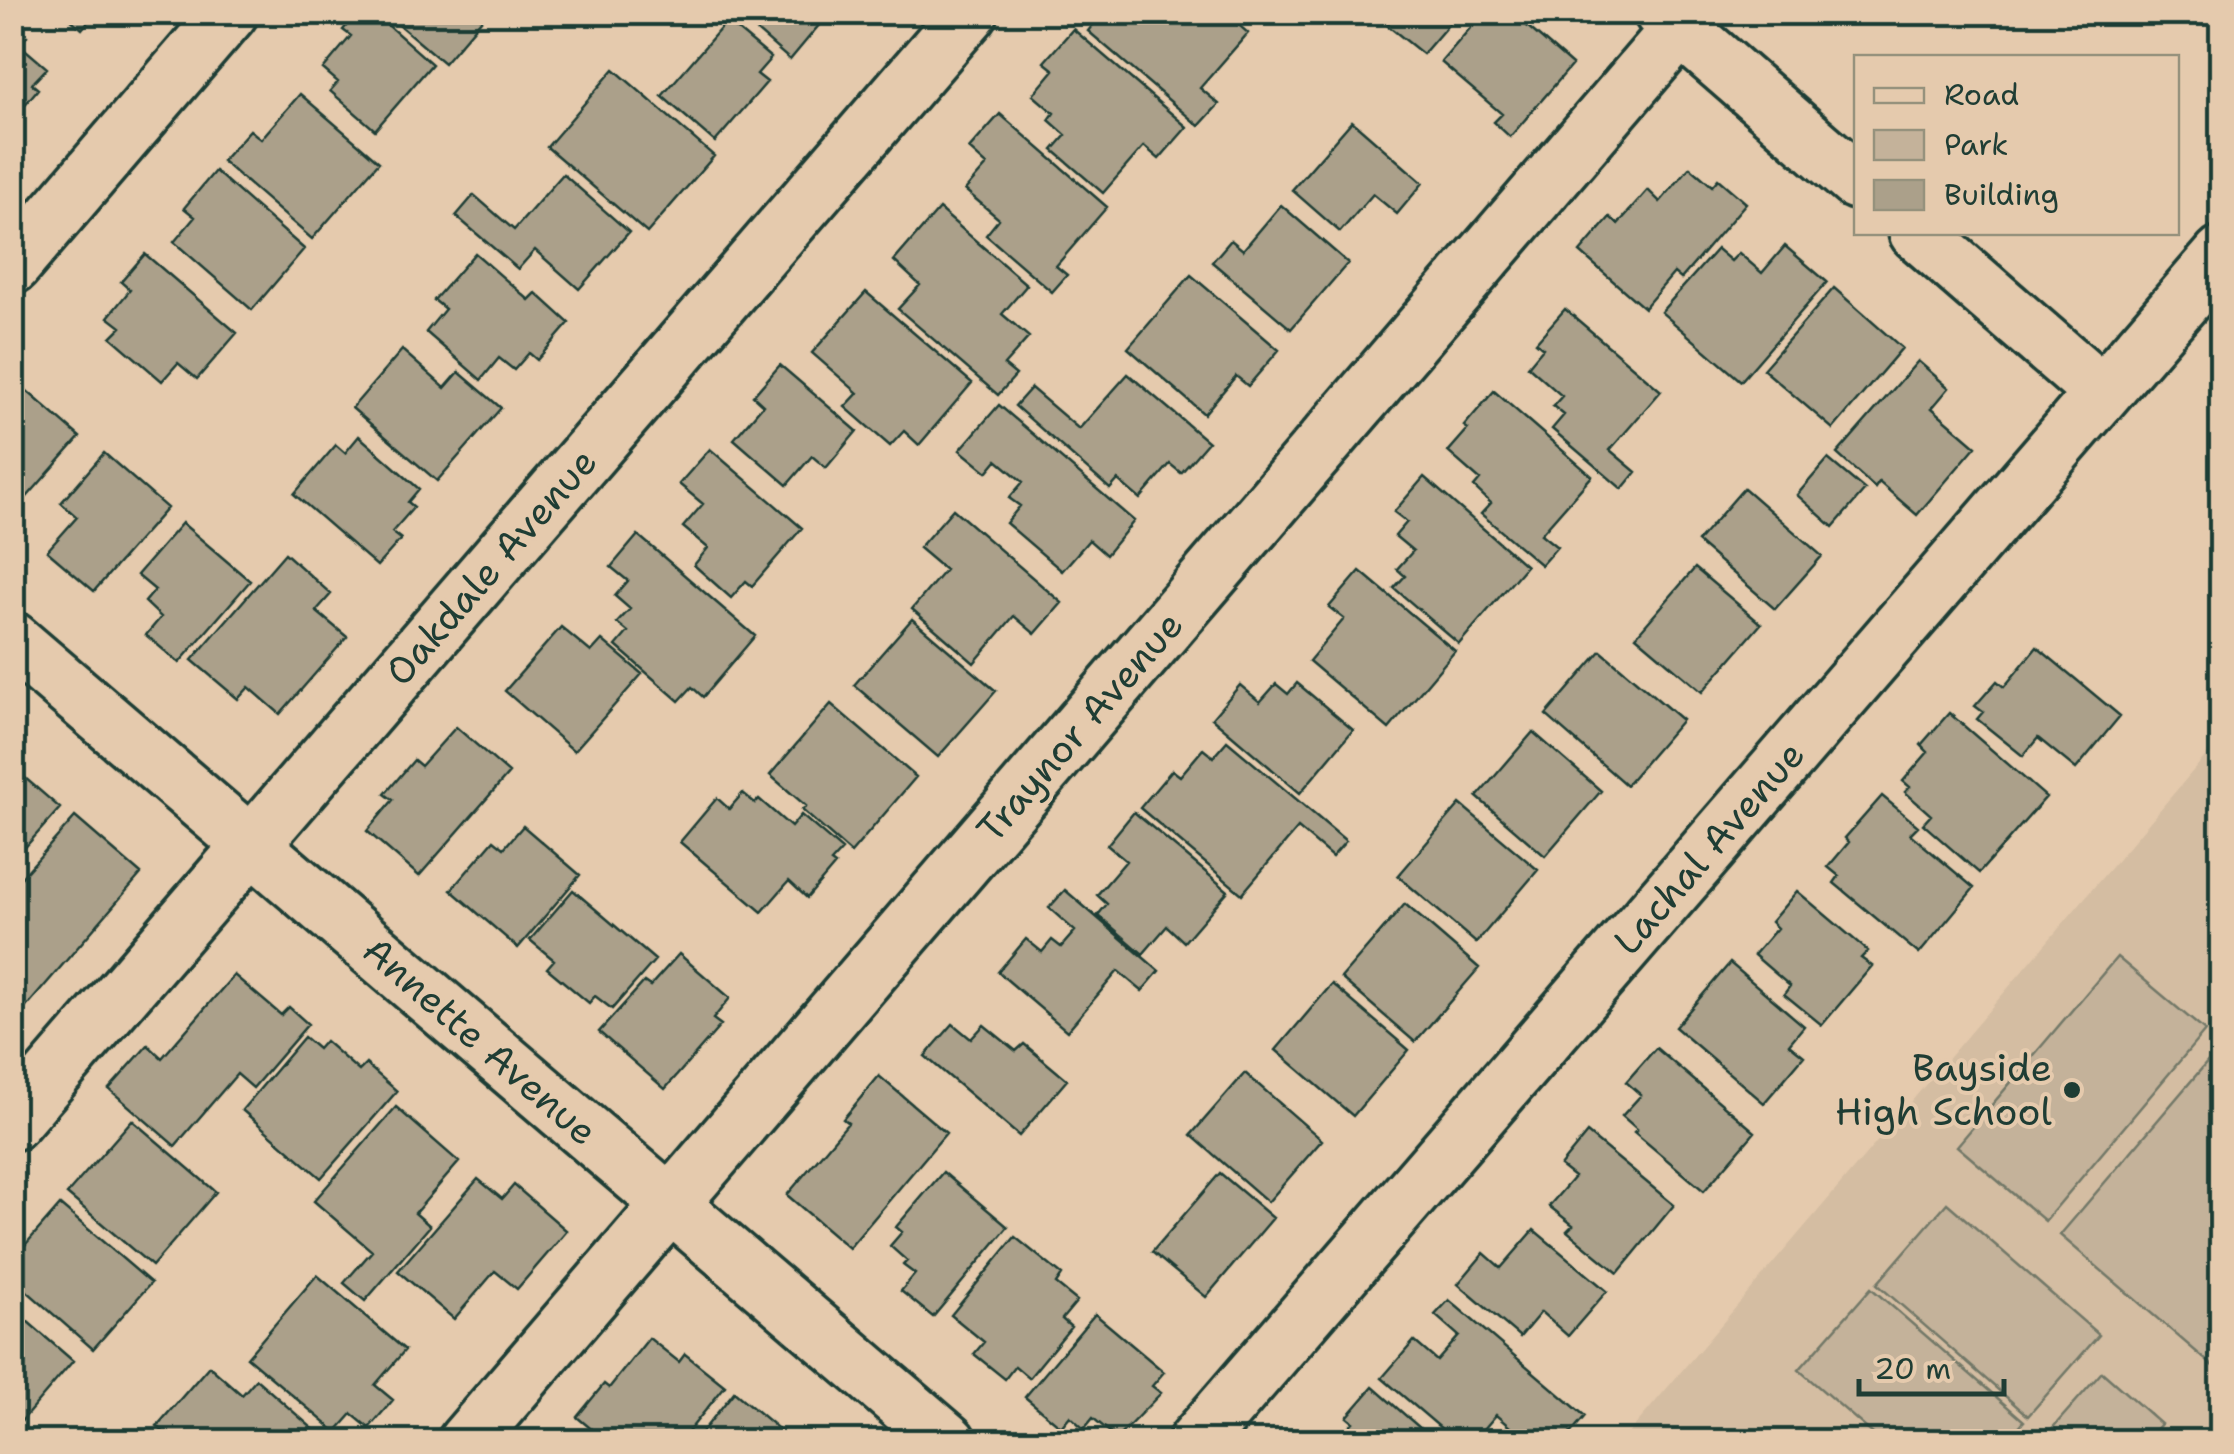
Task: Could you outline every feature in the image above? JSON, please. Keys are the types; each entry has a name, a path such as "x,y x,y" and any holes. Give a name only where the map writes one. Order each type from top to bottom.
{"street":[{"path":"12,266 230,12"},
{"name":"Oakdale Avenue","path":"12,1122 970,12"},
{"path":"1679,18 1854,178"},
{"name":"Traynor Avenue","path":"466,1442 1679,18"},
{"path":"1919,235 2102,393"},
{"name":"Lachal Avenue","path":"1196,1442 2222,256"},
{"name":"Annette Avenue","path":"12,640 948,1442"}],"shaded area":[{"name":"Bayside High School","path":"2221,738 2221,1441 1622,1441"}],"green space":[{"path":"2117,957 2205,1031 2045,1221 1957,1146"},
{"path":"2221,1046 2221,1373 2060,1235"},
{"path":"1947,1203 2099,1335 2028,1416 1877,1284"},
{"path":"1871,1288 2024,1421 2006,1441 1881,1441 1799,1370"},
{"path":"2102,1372 2161,1424 2146,1441 2041,1441"}],"building":[{"path":"62,12 96,12 82,29"},
{"path":"358,12 373,12 432,64 375,130 330,91 338,82 323,69 351,36 343,30"},
{"path":"399,12 488,12 444,63 393,20"},
{"path":"735,12 830,12 790,60"},
{"path":"1103,12 1224,12 1248,33 1200,88 1219,104 1199,126 1088,31"},
{"path":"1398,12 1459,12 1423,54 1387,25"},
{"path":"1484,12 1511,12 1572,65 1510,137 1494,122 1502,114 1441,62"},
{"path":"727,21 771,58 757,74 767,82 715,142 662,96"},
{"path":"12,23 27,36 20,45 47,68 32,84 38,89 12,120"},
{"path":"1073,29 1187,127 1159,159 1144,146 1103,193 1053,150 1066,135 1049,120 1054,113 1033,95 1054,70 1044,62"},
{"path":"614,69 714,156 647,233 547,147"},
{"path":"300,94 379,162 312,239 222,161 250,130 261,139"},
{"path":"1000,114 1107,207 1056,266 1067,275 1052,292 986,235 999,219 965,190 987,165 969,149"},
{"path":"1352,121 1423,183 1397,214 1373,194 1340,232 1292,190"},
{"path":"1690,167 1712,186 1718,179 1746,203 1681,279 1674,273 1644,308 1580,252 1610,217 1618,224 1648,190 1660,202"},
{"path":"215,171 304,249 252,310 174,242 195,217 184,208"},
{"path":"563,174 629,232 579,289 535,250 518,269 456,216 474,195 514,230"},
{"path":"1281,205 1348,263 1291,329 1212,262 1231,240 1243,250"},
{"path":"939,209 1027,285 1002,314 1029,337 1004,365 1016,375 998,395 898,309 920,285 894,261"},
{"path":"1785,246 1827,282 1741,381 1661,312 1717,249 1731,261 1739,253 1762,273"},
{"path":"475,253 529,300 536,293 569,323 537,360 529,353 514,370 499,358 481,380 426,332 445,309 434,300"},
{"path":"145,254 237,333 197,379 178,363 162,381 111,337 121,327 108,317 130,290 121,282"},
{"path":"1191,275 1279,350 1248,386 1236,376 1204,414 1128,348"},
{"path":"1834,288 1902,348 1833,429 1763,369"},
{"path":"866,292 972,383 919,445 904,431 890,446 845,407 858,393 812,353"},
{"path":"1565,309 1661,391 1610,450 1636,472 1622,489 1552,429 1564,415 1553,406 1562,396 1528,366 1543,348 1536,342"},
{"path":"402,350 445,388 459,372 501,408 437,481 352,408"},
{"path":"1918,361 1949,388 1932,408 1976,446 1917,515 1879,482 1875,488 1837,454"},
{"path":"780,365 857,431 826,468 812,456 787,485 734,439 763,405 753,396"},
{"path":"1128,374 1208,442 1181,473 1170,464 1140,499 1118,480 1110,489 1015,406 1031,388 1079,429"},
{"path":"19,384 80,437 12,514 12,391"},
{"path":"1494,391 1592,476 1541,534 1557,547 1541,565 1481,514 1491,503 1474,487 1480,480 1448,452"},
{"path":"999,405 1134,521 1106,555 1089,540 1062,571 1006,523 1020,506 1009,498 1023,482 997,460 987,472 960,450"},
{"path":"359,436 419,489 408,502 414,507 392,532 401,539 377,566 294,494 336,445 345,453"},
{"path":"710,449 802,528 752,586 746,581 731,598 694,565 708,548 683,527 703,504 679,484"},
{"path":"104,453 167,508 94,591 47,551 77,517 61,503"},
{"path":"1828,459 1865,490 1833,527 1797,495"},
{"path":"1424,477 1526,566 1459,644 1394,588 1405,576 1397,569 1413,551 1395,536 1407,522 1394,512"},
{"path":"1744,488 1822,556 1775,609 1697,542"},
{"path":"953,509 1062,603 1035,634 1014,616 974,663 912,609 945,570 919,548"},
{"path":"182,523 250,581 179,663 146,635 161,617 145,602 155,590 137,575"},
{"path":"638,535 755,636 703,697 692,687 679,701 616,646 628,632 617,623 630,609 615,596 628,581 611,567"},
{"path":"285,553 331,594 316,611 347,637 280,714 249,687 238,699 192,660"},
{"path":"1695,568 1761,624 1702,692 1636,636"},
{"path":"1360,571 1455,651 1389,729 1309,661 1344,619 1329,607"},
{"path":"912,619 996,691 938,757 854,685"},
{"path":"561,627 591,652 602,640 642,674 574,751 505,691"},
{"path":"2037,647 2120,716 2076,769 2038,738 2023,756 1977,719 1983,712 1975,706 1997,681 2004,687"},
{"path":"1601,651 1682,720 1626,785 1546,715"},
{"path":"1297,683 1353,730 1300,793 1212,718 1240,685 1260,702 1276,684 1288,694"},
{"path":"831,704 916,777 851,853 802,810 806,806 770,775"},
{"path":"1949,713 2046,797 1979,873 1923,824 1931,815 1905,792 1910,787 1903,781 1928,752 1921,745"},
{"path":"456,727 509,773 419,876 367,831 393,800 385,794 414,760 421,766"},
{"path":"1533,732 1601,791 1545,856 1477,797"},
{"path":"1227,741 1346,841 1332,857 1298,828 1242,894 1140,808 1172,770 1180,776 1203,749 1213,757"},
{"path":"24,777 60,808 12,862 12,788"},
{"path":"743,793 755,803 759,799 791,827 801,815 842,850 831,862 835,865 807,898 789,881 762,912 680,842 717,798 729,809"},
{"path":"1882,796 1918,826 1910,834 1974,888 1919,954 1834,883 1839,876 1828,867 1849,842 1845,838"},
{"path":"1460,804 1538,870 1476,943 1398,876"},
{"path":"1134,812 1228,891 1184,942 1167,926 1143,954 1098,915 1107,904 1097,895 1126,861 1107,845"},
{"path":"75,817 141,874 21,1013 12,1005 12,888"},
{"path":"523,826 580,875 518,948 451,890 494,840 504,848"},
{"path":"573,890 655,960 612,1009 595,996 589,1003 547,968 554,960 530,940"},
{"path":"1065,890 1159,971 1142,991 1118,971 1067,1031 998,972 1026,939 1042,952 1052,940 1061,947 1075,931 1049,908"},
{"path":"1797,891 1868,951 1861,958 1872,966 1822,1025 1784,994 1790,986 1754,955 1777,928 1771,922"},
{"path":"1405,904 1479,968 1415,1042 1341,978"},
{"path":"679,954 730,998 713,1019 721,1025 665,1089 599,1032 644,982 650,986"},
{"path":"1730,963 1804,1026 1789,1044 1804,1056 1764,1103 1675,1027"},
{"path":"234,975 281,1015 289,1007 308,1024 253,1088 237,1074 175,1146 109,1089 148,1045 162,1058"},
{"path":"1332,984 1409,1050 1353,1116 1276,1050"},
{"path":"953,1024 971,1039 984,1025 1016,1051 1024,1044 1067,1080 1019,1136 925,1056"},
{"path":"304,1037 318,1049 325,1041 359,1071 366,1064 397,1091 321,1178 242,1110"},
{"path":"1656,1048 1755,1132 1704,1191 1634,1132 1637,1129 1622,1116 1641,1095 1626,1082"},
{"path":"1245,1073 1322,1140 1268,1202 1191,1135"},
{"path":"879,1076 946,1133 849,1248 787,1195 848,1123 843,1119"},
{"path":"396,1107 459,1162 415,1213 430,1226 365,1301 344,1283 372,1251 314,1201"},
{"path":"132,1120 216,1192 152,1266 67,1194"},
{"path":"1587,1133 1674,1205 1618,1273 1567,1231 1573,1225 1549,1206 1574,1177 1560,1166"},
{"path":"943,1172 1008,1227 933,1317 901,1291 915,1274 890,1246 902,1232 896,1227"},
{"path":"1220,1173 1273,1218 1206,1297 1152,1252"},
{"path":"478,1179 502,1199 514,1185 567,1231 517,1289 495,1271 454,1319 398,1271"},
{"path":"60,1205 151,1283 93,1349 12,1278 12,1260"},
{"path":"1534,1230 1607,1291 1568,1336 1541,1312 1520,1337 1458,1284 1484,1253 1501,1268"},
{"path":"1015,1237 1062,1275 1056,1284 1077,1301 1062,1319 1071,1327 1029,1378 1015,1366 1005,1379 974,1354 984,1342 951,1315"},
{"path":"317,1275 405,1350 375,1385 393,1400 369,1428 352,1414 336,1432 247,1357"},
{"path":"1449,1300 1585,1416 1563,1442 1527,1442 1496,1415 1473,1442 1457,1442 1382,1378 1414,1341 1437,1361 1459,1336 1435,1315"},
{"path":"12,1308 73,1361 13,1431 12,1431"},
{"path":"1095,1314 1164,1372 1152,1386 1161,1393 1117,1438 1093,1418 1084,1429 1070,1416 1061,1427 1025,1397"},
{"path":"649,1338 679,1362 685,1354 725,1386 680,1442 607,1442 577,1417 604,1384 609,1388"},
{"path":"209,1366 242,1395 256,1379 328,1442 174,1442 157,1426"},
{"path":"1373,1387 1436,1442 1342,1442 1338,1438 1353,1422 1347,1417"},
{"path":"734,1392 794,1442 694,1442"}],"place":[{"name":"Bayside High School","path":"2072,1090"}]}
